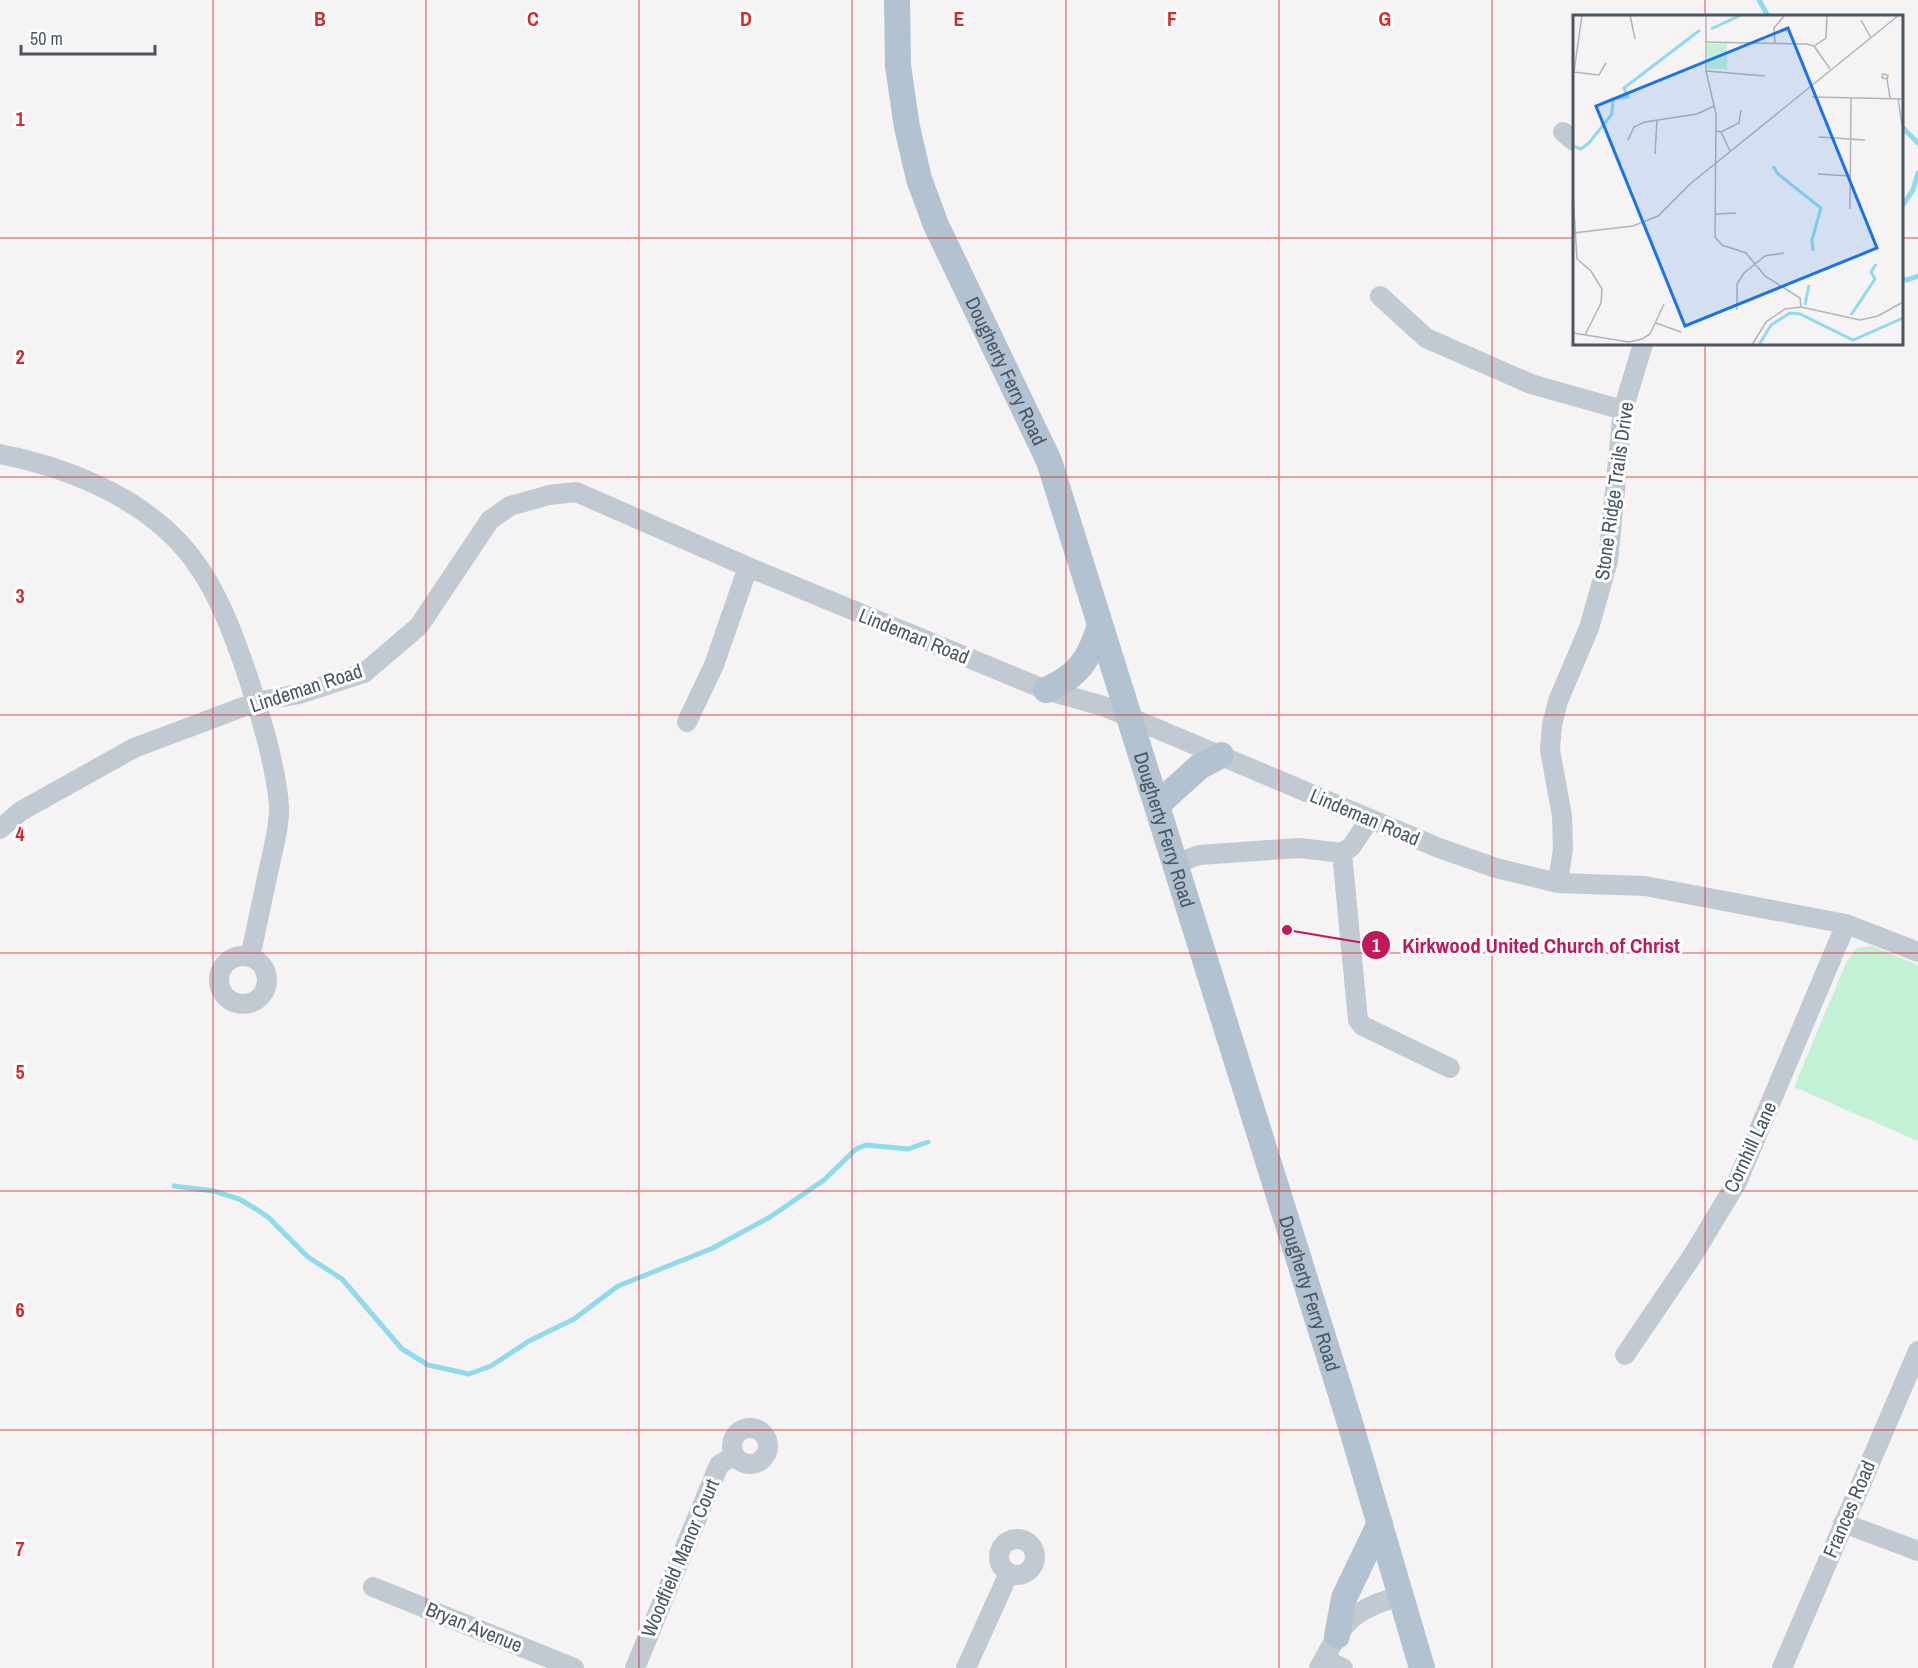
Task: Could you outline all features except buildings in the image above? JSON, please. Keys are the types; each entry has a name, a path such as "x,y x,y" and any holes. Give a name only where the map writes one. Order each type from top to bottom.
{"main road":[{"name":"Dougherty Ferry Road","path":"897,0 900,76 907,127 919,179 936,225 1049,461 1380,1523 1422,1668"},
{"path":"1046,690 1068,681 1091,653 1100,625"},
{"path":"1157,805 1199,767 1221,755"},
{"path":"1337,1636 1344,1598 1380,1523"}],"street":[{"path":"1380,296 1426,338 1531,384 1623,410"},
{"name":"Stone Ridge Trails Drive","path":"1558,883 1563,848 1562,816 1550,750 1552,725 1558,701 1589,628 1608,561 1623,410 1643,345"},
{"path":"0,454 28,460 91,482 152,516 172,535 200,568 220,602 256,702 273,770 279,807 250,957"},
{"name":"Lindeman Road","path":"0,829 21,812 134,748 256,702 299,694 364,673 419,626 490,520 527,499 576,492 748,567 1046,690 1129,716 1439,848 1496,868 1558,883 1645,886 1846,924 1918,952"},
{"path":"687,722 714,665 748,567"},
{"path":"1175,864 1199,855 1299,848 1342,853 1351,847 1370,819"},
{"path":"1342,853 1358,1020 1363,1026 1450,1068"},
{"name":"Cornhill Lane","path":"1625,1355 1693,1255 1737,1182 1846,924"},
{"name":"Frances Road","path":"1782,1668 1918,1351"},
{"name":"Woodfield Manor Court","path":"635,1668 719,1466 734,1455"},
{"path":"1843,1523 1918,1551"},
{"path":"966,1668 1009,1573"},
{"name":"Bryan Avenue","path":"374,1587 574,1668"},
{"path":"1343,1668 1322,1664 1337,1636 1357,1612 1376,1603 1401,1596"}],"green space":[{"path":"1872,946 1918,965 1918,1141 1794,1087 1847,961 1857,948"}],"waterway":[{"path":"1759,0 1767,15"},
{"path":"1903,128 1918,143"},
{"path":"1903,205 1913,190 1918,173"},
{"path":"1903,278 1907,280 1918,276"},
{"path":"174,1186 214,1191 239,1199 256,1209 268,1217 308,1257 342,1279 402,1349 428,1365 469,1374 491,1366 529,1341 574,1319 618,1286 713,1248 770,1217 824,1180 856,1149 866,1145 908,1149 928,1142"}],"place":[{"name":"Kirkwood United Church of Christ","path":"1287,930"}]}
